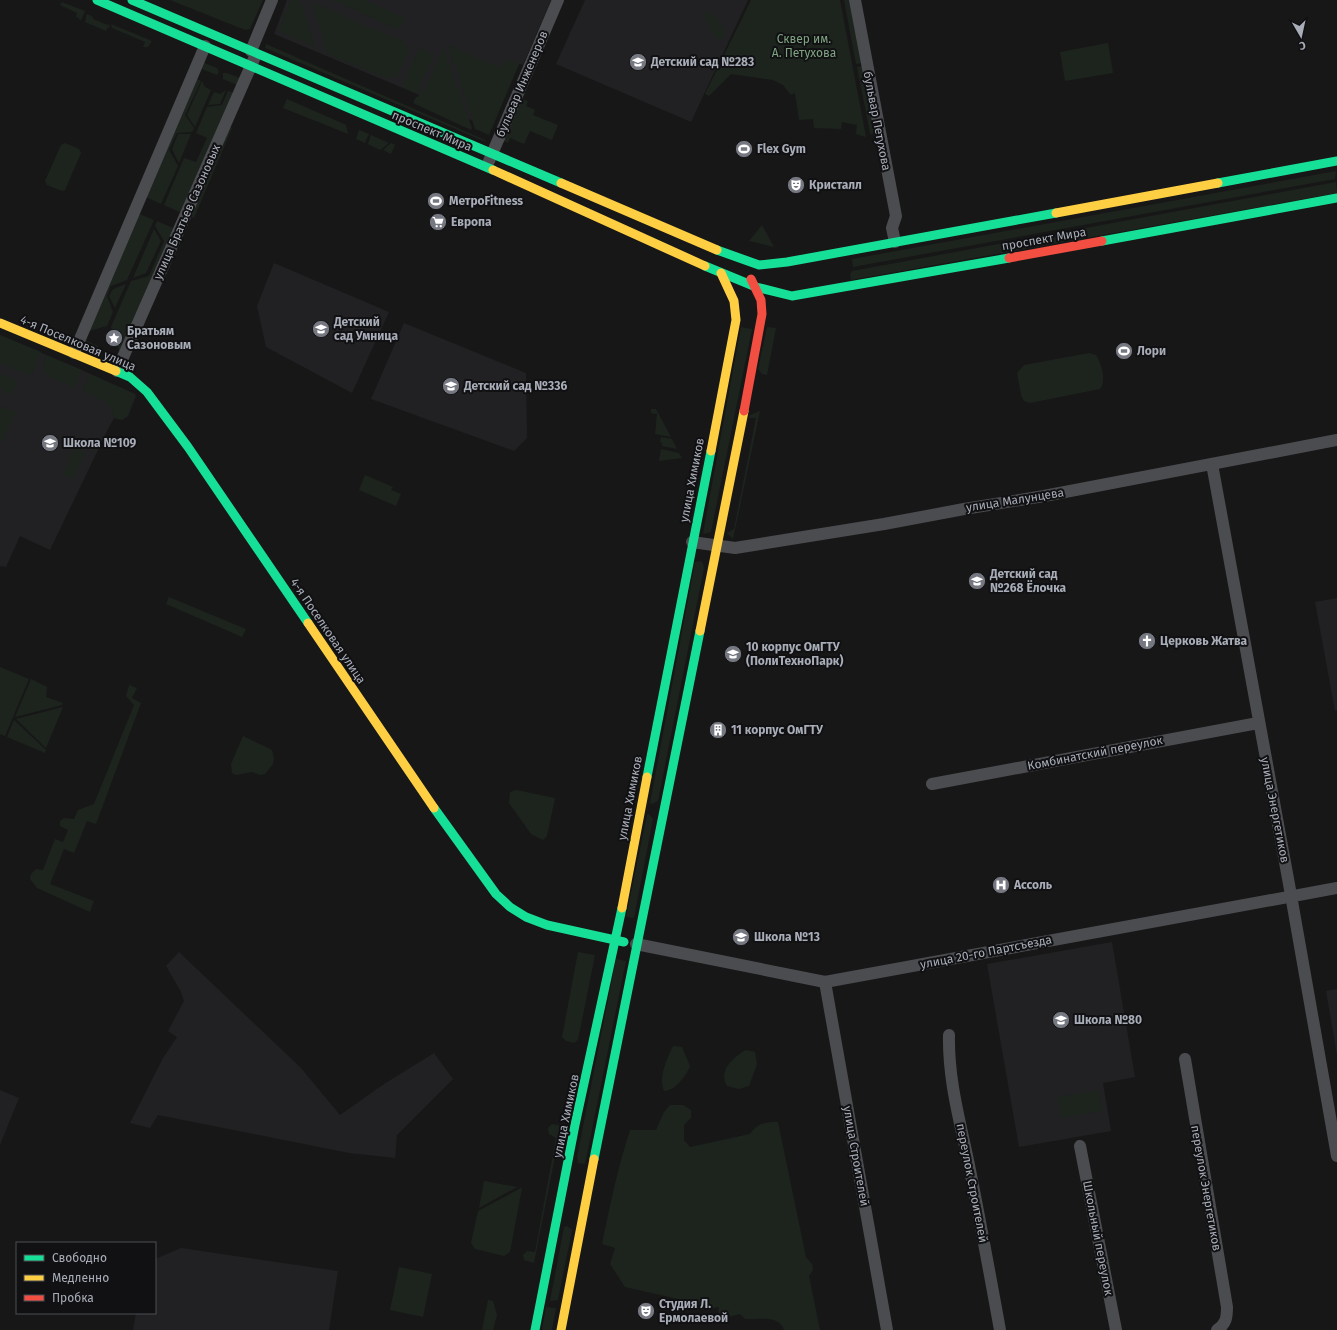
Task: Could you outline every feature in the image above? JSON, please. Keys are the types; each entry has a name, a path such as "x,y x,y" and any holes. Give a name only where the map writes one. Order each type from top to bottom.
{"main road":[{"name":"проспект Мира","path":"97,0 250,67 486,167 721,273 756,287 792,296 844,288 1337,198"},
{"name":"проспект Мира","path":"132,0 492,155 734,257 759,265 785,263 1337,161"},
{"name":"улица Химиков","path":"535,1330 573,1203 636,944 665,811 716,546 746,402 762,314 756,287 747,271 734,257"},
{"name":"проспект Мира","path":"742,306 756,287 785,263"},
{"name":"улица Химиков","path":"561,1330 573,1203 615,940 692,542 742,306 731,291 721,273"},
{"path":"762,314 775,304 792,296"},
{"name":"4-я Поселковая улица","path":"0,323 117,371 138,382 188,446 438,814 496,894 510,907 526,917 547,925 636,944"},
{"path":"641,806 665,811"}],"street":[{"name":"улица Братьев Сазоновых","path":"117,371 250,67 272,0"},
{"name":"бульвар Инженеров","path":"486,167 558,0"},
{"name":"бульвар Петухова","path":"855,0 896,216 892,228 895,242"},
{"path":"74,353 204,46"},
{"name":"улица Малунцева","path":"692,542 735,548 884,524 1337,440"},
{"name":"улица Энергетиков","path":"1212,464 1337,1156"},
{"name":"Комбинатский переулок","path":"932,784 1258,723"},
{"name":"улица 20-го Партсъезда","path":"636,944 825,982 1337,888"},
{"name":"улица Строителей","path":"825,982 887,1330"},
{"name":"переулок Строителей","path":"949,1035 948,1060 952,1088 969,1165 1000,1330"},
{"name":"переулок Энергетиков","path":"1185,1059 1227,1307 1227,1317 1223,1326 1216,1330"},
{"name":"Школьный переулок","path":"1080,1146 1116,1330"}],"shaded area":[{"path":"287,0 551,0 523,65 519,64 493,125 488,127 430,103 429,99 274,34"},
{"name":"Детский сад №283","path":"585,0 748,0 691,122 556,64"},
{"name":"Детский сад Умница","path":"274,263 389,312 352,393 266,347 257,306"},
{"name":"Детский сад №336","path":"404,323 526,373 527,438 514,451 371,399"},
{"name":"Школа №109","path":"0,335 86,372 135,394 136,396 128,416 122,420 114,418 50,550 20,536 6,567 0,566"},
{"path":"1337,598 1337,710 1335,711 1315,602"},
{"name":"Школа №80","path":"1112,942 1135,1077 1103,1083 1111,1131 1019,1147 987,964"},
{"path":"179,952 301,1068 340,1115 384,1084 434,1053 453,1079 397,1135 395,1158 349,1153 158,1115 150,1128 130,1123 163,1058 177,1037 168,1031 184,1001 181,992 166,966"},
{"path":"1337,989 1337,1055 1326,991"},
{"path":"0,1090 19,1098 0,1145"},
{"path":"181,1248 338,1271 329,1330 133,1330 136,1314 156,1314 156,1259"}],"green space":[{"path":"170,0 263,0 250,29 245,30"},
{"path":"291,0 298,0 302,3 314,46 278,31"},
{"path":"333,0 365,0 405,18 399,30"},
{"name":"Сквер им. А. Петухова","path":"751,0 840,0 866,137 856,134 857,125 842,122 841,129 814,128 813,119 799,120 795,93 791,95 783,85 773,80 731,74 709,96 705,94"},
{"path":"844,0 851,0 863,63 856,64"},
{"path":"62,2 85,11 81,20 76,17 77,13 60,5"},
{"path":"313,2 344,17 403,41 409,50 397,77 384,77 327,54"},
{"path":"706,11 714,16 723,26 725,35 724,39 716,39 707,21 705,14"},
{"path":"87,14 93,17 93,19 108,25 109,24 110,28 108,27 106,31 85,22"},
{"path":"111,24 152,41 148,47 143,47 145,42 112,28"},
{"path":"1108,43 1113,73 1065,81 1060,52"},
{"path":"266,44 485,140 486,142 265,48"},
{"path":"448,45 499,67 508,60 519,64 489,135 475,129"},
{"path":"419,48 434,55 417,94 402,87"},
{"path":"444,50 472,128 471,130 413,103 420,93 423,94 441,51"},
{"path":"202,62 217,68 219,72 217,75 199,68"},
{"path":"863,66 875,131 872,135 870,133 857,67"},
{"path":"223,73 240,78 237,85 223,79"},
{"path":"195,78 201,81 185,115 194,128 192,132 177,133 169,150 178,166 161,204 144,196"},
{"path":"202,81 205,87 211,90 195,127 187,115"},
{"path":"226,90 220,104 208,105 214,92 220,94"},
{"path":"228,91 234,93 182,213 164,205 184,158 196,162 207,138 196,133 207,107 222,105"},
{"path":"287,99 346,125 348,134 283,108"},
{"path":"522,99 528,101 526,106 535,110 533,115 558,125 552,140 530,131 524,144 510,138 508,143 503,141"},
{"path":"228,126 232,128 194,218 189,216"},
{"path":"359,130 369,134 365,143 356,139"},
{"path":"178,134 191,134 179,163 172,149"},
{"path":"371,135 389,143 380,150 368,144"},
{"path":"65,143 79,149 81,153 65,190 62,191 47,185 45,181 61,145"},
{"path":"391,143 395,145 391,154 383,150"},
{"path":"1336,171 1335,179 853,267 852,259"},
{"path":"1336,182 1337,193 851,280 850,274 852,271"},
{"path":"137,213 154,220 127,280 111,286 107,296 113,312 107,326 89,331 85,340 98,346 97,348 86,343 84,339"},
{"path":"157,221 175,229 120,353 111,327 131,281 149,276 164,241 155,226"},
{"path":"762,225 774,247 749,241"},
{"path":"154,229 161,241 146,273 133,278"},
{"path":"126,284 115,308 109,296 113,289"},
{"path":"741,327 752,329 711,532 704,534 703,533"},
{"path":"767,327 776,328 767,375 762,374 758,369"},
{"path":"0,335 41,352 31,376 0,363"},
{"path":"1089,353 1096,355 1100,362 1103,381 1100,389 1030,403 1024,401 1021,395 1017,373 1024,365"},
{"path":"46,355 82,370 75,388 46,375 43,365"},
{"path":"0,373 18,381 12,395 0,390"},
{"path":"90,374 135,394 128,416 122,420 114,418 111,408 107,404 82,391"},
{"path":"0,406 16,412 3,441 0,443"},
{"path":"651,409 656,409 671,437 655,434 657,414 651,413"},
{"path":"760,411 733,539 727,533 734,529 756,418 749,418 750,415"},
{"path":"661,437 672,439 677,449 662,446 662,443 660,442"},
{"path":"75,447 85,452 73,479 63,475"},
{"path":"661,449 679,453 682,458 659,461"},
{"path":"365,475 393,487 391,490 401,494 396,506 359,490"},
{"path":"701,561 704,568 658,801 652,804 650,803 695,562"},
{"path":"169,597 246,629 242,637 166,604"},
{"path":"0,667 29,679 5,736 0,734"},
{"path":"31,679 47,687 46,697 63,703 62,705 15,717"},
{"path":"129,685 137,688 132,698 141,703 96,824 87,821 74,853 64,849 50,884 94,901 90,912 37,888 30,879 31,874 36,869 43,870 55,839 63,842 68,830 60,826 60,821 64,818 74,819 78,810 94,804 134,705 126,696"},
{"path":"63,707 46,748 16,719"},
{"path":"14,720 46,750 45,753 7,737"},
{"path":"243,736 272,750 274,759 273,764 265,774 260,775 252,772 236,775 232,773 231,764"},
{"path":"516,790 555,798 547,836 543,840 531,834 509,803 510,792"},
{"path":"649,814 653,819 634,918 626,917 647,815"},
{"path":"578,952 595,955 578,1040 574,1043 566,1041 562,1037"},
{"path":"616,959 626,961 585,1164 578,1163 577,1157"},
{"path":"673,1046 682,1047 690,1066 686,1074 676,1086 664,1091 662,1086 663,1074 666,1062"},
{"path":"746,1050 755,1052 757,1064 749,1086 739,1089 727,1086 724,1075 728,1065 736,1056"},
{"path":"1098,1090 1102,1111 1061,1118 1057,1097"},
{"path":"670,1105 683,1105 691,1110 691,1118 684,1125 684,1140 690,1147 750,1134 759,1125 769,1122 778,1122 806,1257 812,1264 813,1270 809,1276 820,1330 784,1330 778,1322 773,1320 745,1319 740,1314 724,1318 718,1312 719,1307 705,1310 692,1309 687,1301 625,1287 610,1264 615,1248 602,1244 618,1172 630,1130 656,1130 664,1112"},
{"path":"552,1124 561,1126 534,1263 524,1260 523,1255 527,1251 535,1252 556,1138 549,1134 548,1128"},
{"path":"484,1181 517,1187 479,1208"},
{"path":"521,1188 510,1252 504,1256 475,1249 471,1243 478,1211"},
{"path":"567,1226 572,1230 558,1300 550,1301 564,1227"},
{"path":"399,1267 432,1274 423,1317 390,1310"},
{"path":"488,1300 493,1301 497,1315 493,1330 482,1330"},
{"path":"546,1307 556,1308 552,1330 542,1330"}],"traffic: fast":[{"path":"97,0 493,170"},
{"path":"132,0 561,183"},
{"path":"1218,183 1337,161"},
{"path":"1102,241 1337,198"},
{"path":"717,250 759,265 787,262 1056,213"},
{"path":"705,266 756,287 792,296 1009,258"},
{"path":"116,371 130,377 147,392 188,447 308,623"},
{"path":"647,777 711,451"},
{"path":"594,1159 700,631"},
{"path":"434,808 496,894 510,907 526,917 547,925 624,942"},
{"path":"535,1330 575,1125 622,908"}],"traffic: slow":[{"path":"493,170 705,266"},
{"path":"561,183 717,250"},
{"path":"1056,213 1218,183"},
{"path":"711,451 736,320 734,301 721,273"},
{"path":"0,323 116,371"},
{"path":"700,631 744,411"},
{"path":"308,623 434,808"},
{"path":"622,908 647,777"},
{"path":"561,1330 594,1159"}],"traffic: jam":[{"path":"1009,258 1102,241"},
{"path":"744,411 762,314 761,300 751,279"}],"place":[{"name":"Детский сад №283","path":"638,62"},
{"name":"Flex Gym","path":"744,149"},
{"name":"Кристалл","path":"796,185"},
{"name":"МетроFitness","path":"436,201"},
{"name":"Европа","path":"438,222"},
{"name":"Детский сад Умница","path":"321,329"},
{"name":"Братьям Сазоновым","path":"114,338"},
{"name":"Лори","path":"1124,351"},
{"name":"Детский сад №336","path":"451,386"},
{"name":"Школа №109","path":"50,443"},
{"name":"Детский сад №268 Ёлочка","path":"977,581"},
{"name":"Церковь Жатва","path":"1147,641"},
{"name":"10 корпус ОмГТУ (ПолиТехноПарк)","path":"733,654"},
{"name":"11 корпус ОмГТУ","path":"718,730"},
{"name":"Ассоль","path":"1001,885"},
{"name":"Школа №13","path":"741,937"},
{"name":"Школа №80","path":"1061,1020"},
{"name":"Студия Л. Ермолаевой","path":"646,1311"}]}
